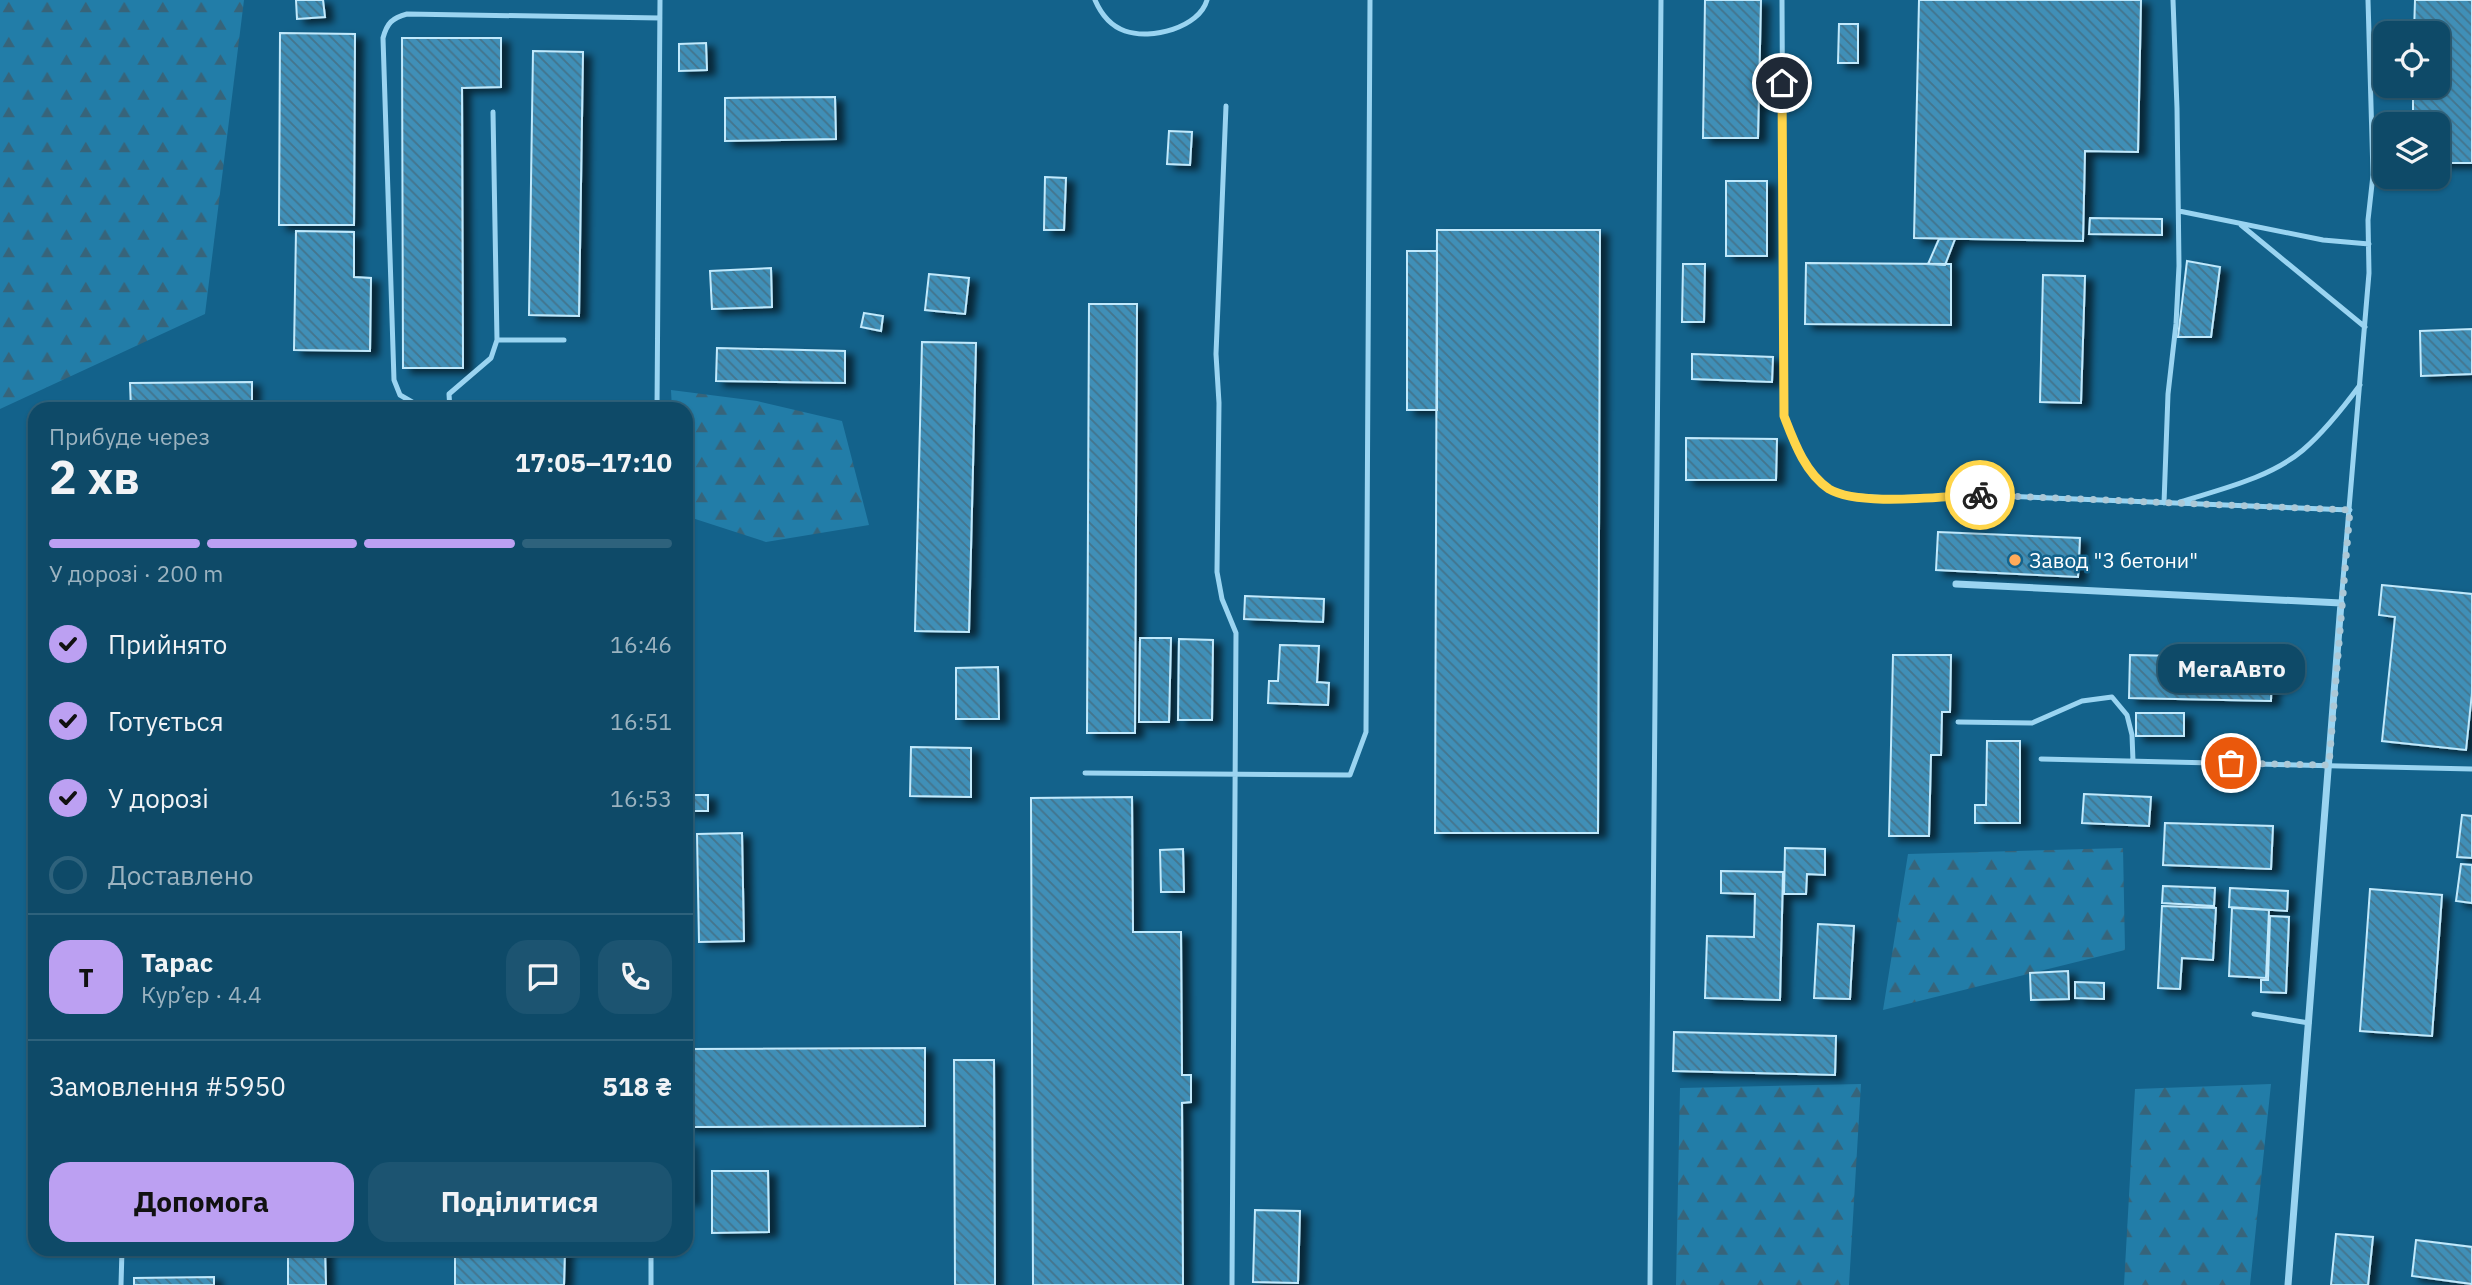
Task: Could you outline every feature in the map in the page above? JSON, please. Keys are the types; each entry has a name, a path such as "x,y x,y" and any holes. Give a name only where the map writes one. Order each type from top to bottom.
{"street":[{"path":"1956,584 2342,603 2288,1285"}],"lane":[{"path":"657,402 660,0"},
{"path":"1095,0 1106,19 1125,31 1149,34 1171,29 1193,19 1208,0"},
{"path":"1085,773 1350,775 1366,732 1370,0"},
{"path":"1650,1285 1661,0"},
{"path":"1782,0 1784,416 1795,447 1807,466 1827,487 1842,495 1889,498 1978,495 2350,510"},
{"path":"2164,503 2168,394 2177,313 2179,211 2173,0"},
{"path":"2342,603 2370,273 2373,175 2368,0"},
{"path":"412,402 400,395 394,380 383,38 386,26 395,17 407,14 660,18"},
{"path":"1226,106 1216,355 1219,403 1217,572 1222,599 1236,633 1232,1285"},
{"path":"450,402 449,394 491,358 497,340 493,111"},
{"path":"2179,211 2323,240 2369,244"},
{"path":"2238,223 2365,327"},
{"path":"497,340 564,340"},
{"path":"2175,504 2265,473 2302,451 2337,416 2360,385"},
{"path":"1958,722 2032,723 2082,701 2112,697 2127,715 2132,735 2133,761"},
{"path":"2041,759 2472,769"},
{"path":"2254,1014 2309,1023"},
{"path":"121,1285 122,1256"},
{"path":"651,1285 652,1256"}],"green space":[{"path":"0,0 244,0 205,314 0,409"},
{"path":"671,390 757,401 842,421 869,525 766,542 693,518 693,402 672,402"},
{"path":"2123,848 2125,950 1883,1010 1908,854"},
{"path":"1861,1084 1849,1285 1676,1285 1680,1088"},
{"path":"2271,1084 2250,1285 2124,1285 2135,1089"}],"building":[{"path":"296,0 323,0 325,17 297,19"},
{"path":"1705,0 1761,0 1758,138 1703,138"},
{"path":"1919,0 2141,0 2138,152 2085,151 2083,241 1914,238"},
{"path":"2415,0 2472,0 2472,163 2450,163 2450,112 2413,112 2413,98 2450,98 2450,21 2414,21"},
{"path":"1839,24 1858,24 1858,63 1838,63"},
{"path":"280,33 355,34 354,225 279,225"},
{"path":"402,38 501,38 501,87 462,88 463,368 403,368"},
{"path":"706,43 707,70 679,71 679,44"},
{"path":"533,51 583,52 579,316 529,315"},
{"path":"835,97 836,139 725,141 725,98"},
{"path":"1169,131 1192,132 1190,165 1167,164"},
{"path":"1045,177 1066,178 1064,230 1044,230"},
{"path":"1726,181 1767,181 1767,256 1726,256"},
{"path":"2090,218 2162,219 2162,235 2089,234"},
{"path":"1437,230 1600,230 1598,833 1435,833"},
{"path":"296,231 354,232 354,277 371,278 370,351 294,350"},
{"path":"1939,239 1955,239 1945,265 1928,264"},
{"path":"1407,251 1437,251 1437,410 1407,410"},
{"path":"2187,261 2220,267 2211,337 2178,337"},
{"path":"1806,263 1951,264 1951,325 1805,324"},
{"path":"1683,264 1705,264 1704,322 1682,322"},
{"path":"771,268 772,307 712,309 710,271"},
{"path":"929,274 969,278 965,314 925,310"},
{"path":"2043,275 2085,276 2081,403 2040,402"},
{"path":"1089,304 1137,304 1135,733 1087,733"},
{"path":"864,313 883,316 881,331 861,327"},
{"path":"2472,329 2472,374 2421,376 2420,331"},
{"path":"922,342 976,343 969,632 915,631"},
{"path":"717,348 845,351 845,383 716,381"},
{"path":"1692,354 1773,357 1772,382 1692,379"},
{"path":"252,382 252,402 131,402 130,383"},
{"path":"1686,438 1777,439 1776,480 1686,480"},
{"path":"1938,532 2080,538 2078,577 1936,570"},
{"path":"2382,585 2472,594 2472,693 2466,750 2382,741 2395,617 2379,615"},
{"path":"1245,596 1324,599 1323,622 1244,619"},
{"path":"1140,638 1171,638 1169,722 1139,722"},
{"path":"1179,639 1213,640 1212,720 1178,720"},
{"path":"1280,645 1319,646 1317,682 1329,683 1328,705 1268,703 1269,681 1278,681"},
{"path":"1893,655 1951,655 1950,712 1942,712 1941,755 1931,755 1929,836 1889,836"},
{"path":"2130,655 2272,658 2271,701 2129,698"},
{"path":"998,667 999,719 956,719 956,668"},
{"path":"2136,713 2184,713 2184,736 2136,736"},
{"path":"1987,741 2020,741 2020,823 1975,823 1975,805 1986,805"},
{"path":"911,747 971,748 971,797 910,796"},
{"path":"2084,794 2151,797 2149,826 2082,823"},
{"path":"693,795 708,795 708,811 693,811"},
{"path":"1132,797 1133,932 1181,932 1182,1075 1191,1075 1191,1102 1182,1103 1183,1285 1033,1285 1031,798"},
{"path":"2462,815 2472,816 2472,858 2457,857"},
{"path":"2165,823 2273,826 2271,869 2163,865"},
{"path":"742,833 744,941 699,942 697,834"},
{"path":"1785,848 1825,849 1825,875 1807,874 1806,894 1784,894"},
{"path":"1183,849 1184,892 1161,892 1160,850"},
{"path":"2461,864 2472,865 2472,903 2456,901"},
{"path":"1721,871 1783,872 1780,1000 1705,998 1707,936 1754,937 1755,894 1721,893"},
{"path":"2163,886 2215,888 2214,906 2162,903"},
{"path":"2230,888 2288,891 2287,911 2229,907"},
{"path":"2370,889 2442,895 2432,1036 2360,1031"},
{"path":"2162,906 2216,908 2213,960 2182,958 2180,989 2158,988"},
{"path":"2232,908 2269,910 2266,978 2229,976"},
{"path":"2270,916 2289,917 2286,993 2261,992 2261,980 2268,980"},
{"path":"1818,924 1854,926 1850,999 1814,998"},
{"path":"2068,971 2069,999 2031,1000 2030,973"},
{"path":"2075,982 2104,983 2104,999 2075,998"},
{"path":"1674,1032 1836,1036 1835,1075 1673,1071"},
{"path":"925,1048 925,1126 693,1127 693,1049"},
{"path":"954,1060 994,1060 995,1285 955,1285"},
{"path":"712,1171 768,1171 769,1232 712,1233"},
{"path":"1255,1210 1300,1211 1298,1283 1253,1282"},
{"path":"2336,1234 2373,1237 2368,1285 2331,1285"},
{"path":"2416,1240 2472,1247 2472,1284 2412,1276"},
{"path":"288,1256 325,1256 326,1285 288,1285"},
{"path":"455,1256 565,1256 564,1285 455,1285"},
{"path":"214,1277 214,1285 134,1285 134,1278"}],"way so far":[{"path":"1980,495 2350,510 2329,765 2231,763"}],"place":[{"name":"Завод \"3 бетони\"","path":"2015,560"},
{"name":"МегаАвто","path":"2231,763"}],"route":[{"path":"1782,83 1784,416 1795,447 1807,466 1827,487 1842,495 1889,498 1980,495"}]}
